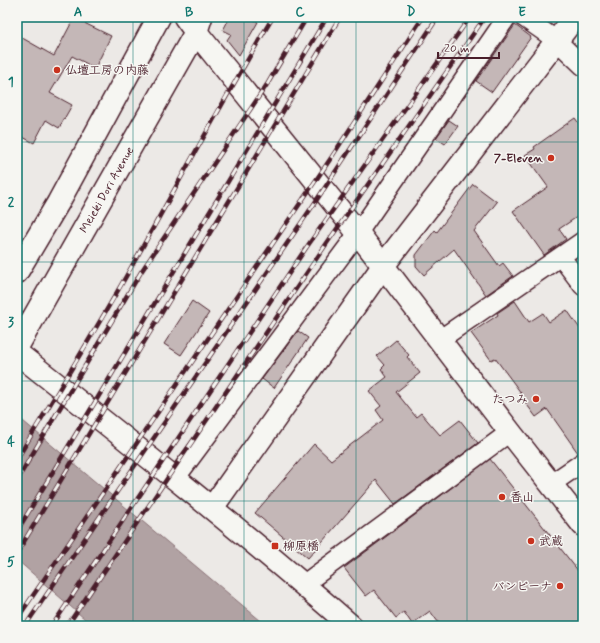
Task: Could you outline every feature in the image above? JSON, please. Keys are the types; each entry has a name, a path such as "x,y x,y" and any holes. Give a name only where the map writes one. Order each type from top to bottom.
{"street":[{"path":"17,272 58,203 159,17"},
{"path":"175,479 358,233 507,17"},
{"path":"523,17 556,40 583,66"},
{"path":"212,508 383,266 574,17"},
{"path":"194,22 583,525"},
{"name":"Meieki Dori Avenue","path":"17,346 194,22"},
{"path":"439,340 583,241"},
{"path":"561,257 583,286"},
{"path":"17,353 212,508 304,584 351,626"},
{"path":"304,584 510,432"},
{"path":"551,484 583,462"}],"shaded area":[{"path":"17,416 267,626 93,626 17,560"}],"building":[{"path":"230,17 249,17 258,22 239,55 227,40 231,34 223,30"},
{"path":"74,18 111,36 95,68 72,56 50,93 72,105 59,128 46,120 34,143 17,134 17,35 54,56"},
{"path":"515,25 531,37 492,92 476,81"},
{"path":"575,118 583,129 583,213 559,229 566,239 544,255 513,211 548,187 525,155"},
{"path":"449,120 458,126 445,144 436,138"},
{"path":"473,184 497,202 474,231 499,266 503,263 513,276 486,295 454,249 424,275 416,266 416,255 435,230 437,232"},
{"path":"192,301 209,313 181,355 164,344"},
{"path":"515,301 529,322 543,313 549,322 567,310 583,333 583,452 578,453 547,409 536,417 519,394 521,393 495,358 491,360 471,333 498,315 497,313"},
{"path":"298,331 308,338 274,388 262,379"},
{"path":"396,340 409,355 407,357 420,373 396,392 416,417 421,413 440,435 460,420 478,443 395,504 376,480 308,558 255,513 314,444 331,460 383,420 376,410 381,406 369,391 387,377 381,369 385,365 377,356"},
{"path":"490,459 583,577 583,626 441,626 430,611 412,624 404,612 396,618 374,590 366,596 344,568"}],"railway":[{"path":"17,459 119,289 219,109 273,17"},
{"path":"17,480 141,272 268,83 307,17"},
{"path":"17,531 327,17"},
{"path":"17,553 340,17"},
{"path":"17,619 331,158 423,17"},
{"path":"25,626 312,207 438,17"},
{"path":"52,626 306,248 470,17"},
{"path":"67,626 327,243 485,17"}],"place":[{"name":"仏壇工房の内藤","path":"57,70"},
{"name":"7-Eleven","path":"551,158"},
{"name":"たつみ","path":"536,399"},
{"name":"香山","path":"502,497"},
{"name":"武蔵","path":"531,541"},
{"name":"柳原橋","path":"275,546"},
{"name":"バンビーナ","path":"560,586"}]}
